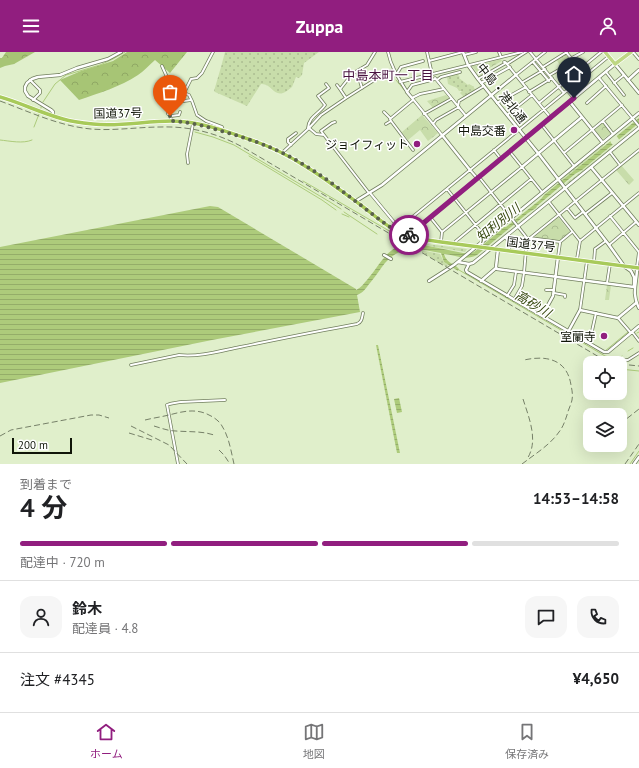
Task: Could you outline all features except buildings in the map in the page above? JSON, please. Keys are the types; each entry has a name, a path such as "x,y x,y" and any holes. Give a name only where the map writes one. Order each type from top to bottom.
{"highway":[{"name":"国道37号","path":"0,97 71,121 105,125 171,121 182,122 223,131 252,140 283,152 307,166 393,229 404,235 421,239 498,250 638,267"}],"main road":[{"path":"605,52 615,64 632,52"}],"street":[{"path":"53,116 53,112 51,110 28,96 25,91 26,84 30,80 38,77 60,74 108,58 121,52"},
{"path":"171,121 168,114 168,107 176,107 176,98 178,95 185,92 191,79 197,78 202,73 213,52"},
{"path":"340,89 352,74 366,65 375,52"},
{"path":"388,52 396,75 412,99 517,225 529,238 560,242"},
{"path":"426,52 432,74"},
{"path":"429,60 476,52"},
{"path":"500,52 501,58"},
{"path":"400,82 522,52"},
{"path":"478,79 526,52"},
{"path":"530,52 564,93"},
{"path":"356,201 382,185 545,52"},
{"path":"522,82 541,72 544,68 566,52 585,75"},
{"path":"572,58 583,52"},
{"path":"539,103 601,52"},
{"path":"632,52 639,59"},
{"name":"中島・港北通","path":"463,53 468,65 481,83 564,187"},
{"path":"335,122 321,131 399,228 609,56"},
{"path":"396,75 401,67 423,61"},
{"path":"550,75 574,61"},
{"path":"533,62 548,81"},
{"path":"506,63 551,118"},
{"path":"408,236 615,64 639,93"},
{"path":"162,66 171,86 189,95 197,115 206,121 222,127 223,131"},
{"path":"481,83 510,67"},
{"path":"628,80 639,70"},
{"path":"357,71 362,88"},
{"path":"283,152 321,115 387,72 391,71 396,75"},
{"path":"407,92 412,85 460,72"},
{"path":"606,72 624,95"},
{"path":"614,83 624,75"},
{"path":"530,92 552,78"},
{"path":"457,262 469,264 473,263 489,248 505,237 517,225 549,202 564,187 610,152 639,127 599,78"},
{"path":"436,79 466,116"},
{"path":"30,80 40,90 40,93 33,100"},
{"path":"315,99 329,88 326,84"},
{"path":"337,85 346,98"},
{"path":"433,124 436,120 458,106 459,101 484,86"},
{"path":"587,102 606,86"},
{"path":"497,103 526,87"},
{"path":"386,124 412,99 420,94 444,88"},
{"path":"567,90 574,98"},
{"path":"507,115 532,95"},
{"path":"318,97 326,104 321,111 310,119 308,124 309,128 316,134 324,135"},
{"path":"424,114 452,99"},
{"path":"184,101 191,100"},
{"path":"570,102 602,143"},
{"path":"564,153 622,105"},
{"path":"170,116 179,114 180,112"},
{"path":"384,112 413,150"},
{"path":"429,281 454,265 468,252 478,247 486,238 512,219 542,192 559,180 639,113"},
{"path":"442,232 582,117"},
{"path":"603,121 613,134"},
{"path":"188,163 187,154 193,124"},
{"path":"542,125 574,166"},
{"path":"291,145 288,142 288,139 296,133"},
{"path":"332,145 335,141"},
{"path":"494,150 501,159"},
{"path":"514,300 522,286 525,253 529,238 638,151"},
{"path":"510,152 542,192"},
{"path":"610,152 620,165"},
{"path":"591,167 639,225"},
{"path":"455,244 456,240 531,179"},
{"path":"564,187 624,266 631,271 633,275 634,296 639,308"},
{"path":"447,189 486,238"},
{"path":"567,208 575,218 612,193"},
{"path":"577,260 580,241 639,193"},
{"path":"636,195 639,198"},
{"path":"549,202 580,241"},
{"path":"610,216 639,252 634,287"},
{"path":"430,217 442,232 441,242"},
{"path":"609,245 636,222"},
{"path":"542,316 554,292 560,242 572,232"},
{"path":"505,237 510,243 509,251"},
{"path":"594,262 595,249 606,241"},
{"path":"481,281 496,268 498,250"},
{"path":"384,255 391,259"},
{"path":"568,332 580,310 587,261"},
{"path":"469,264 466,271 481,281 606,353 639,326"},
{"path":"607,283 610,264"},
{"path":"496,268 516,272 634,287"},
{"path":"507,296 514,285 516,272"},
{"path":"546,290 565,295 565,297"},
{"path":"618,318 637,303"},
{"path":"580,310 618,318 639,341"},
{"path":"131,365 179,355 186,356 216,353 239,347 357,324 361,321 363,313"},
{"path":"586,342 592,332 596,313"},
{"path":"627,360 639,353"},
{"path":"178,464 167,405 170,403 174,404 181,402 226,400"},
{"path":"634,464 639,457"}],"green space":[{"path":"6,52 35,52 14,64 0,68 0,58 2,58"},
{"path":"127,52 187,52 170,73 155,60 140,73 124,83 79,100 60,80 81,71 113,61"},
{"path":"225,52 319,52 304,63 302,75 299,78 296,77 292,87 288,90 283,93 277,93 267,85 261,84 247,106 214,91"},
{"path":"565,54 571,61 561,67 556,59"},
{"path":"501,59 502,61 486,70 487,72 480,76 472,66 480,65"},
{"path":"460,73 458,75 460,77 459,78 468,85 473,86 475,90 464,97 460,93 462,91 459,91 457,88 448,84 447,77 443,77"},
{"path":"446,95 449,99 433,108 427,101"},
{"path":"422,115 438,133 428,141 420,130 408,140 402,132"},
{"path":"603,122 611,133 603,139 594,129"},
{"path":"605,142 603,145 604,146 562,180 564,177 563,176"},
{"path":"610,148 611,149 569,184 565,184 571,180"},
{"path":"621,165 634,180 629,185 616,170"},
{"path":"558,217 570,232 559,241 536,238 535,236"},
{"path":"404,238 420,243 467,249 465,252 412,243"},
{"path":"421,250 440,254 444,262 448,265 447,267 423,253"},
{"path":"607,285 611,285 609,300 605,300"}],"shaded area":[{"path":"639,118 639,123 477,255 465,258 444,254 448,261 459,269 458,271 444,262 441,253 411,249 404,250 391,257 364,290 357,295 360,312 0,383 0,247 210,206 218,207 356,290 361,287 383,259 393,249 400,246 419,244 463,253 474,252"},
{"path":"376,345 378,345 400,453 397,453"},
{"path":"399,398 402,412 397,413 394,399"}],"pier":[{"path":"616,135 620,141 614,146 610,140"}],"waterway":[{"path":"43,102 55,84 66,75 100,65 125,52"},
{"path":"396,80 405,91"},
{"path":"34,127 39,114"},
{"path":"195,132 234,145 341,209"},
{"path":"0,140 21,142 32,140"},
{"path":"249,156 336,210"},
{"path":"303,181 391,232"},
{"path":"344,212 377,234"},
{"path":"342,214 349,217"},
{"path":"391,233 402,239"},
{"name":"高砂川","path":"459,270 605,356"},
{"path":"605,351 628,332"},
{"name":"高砂川","path":"628,351 633,348"},
{"path":"627,370 639,371"},
{"path":"630,464 639,451"}],"railway":[{"path":"0,101 45,118 79,127 91,129 172,127 205,132 226,139 246,149 597,356"},
{"path":"522,464 555,437 565,422 572,402 572,389 569,376 560,364 540,358 524,360"},
{"path":"627,365 639,366"},
{"path":"523,399 533,437 531,452 527,459"},
{"path":"627,418 639,409"},
{"path":"145,420 180,412 196,411 206,413 216,419 224,430 230,444 234,464"},
{"path":"0,436 11,430 91,415 99,415 109,418"},
{"path":"131,426 169,445 187,464"},
{"path":"154,426 170,430 200,432 214,435"},
{"path":"129,433 152,440"},
{"path":"625,464 639,444"},
{"path":"219,450 230,464"}],"way so far":[{"path":"170,116 171,121 209,127 252,140 283,152 321,176 393,229 404,235 409,235"}],"place":[{"name":"中島交番","path":"514,130"},
{"name":"ジョイフィット","path":"417,144"},
{"name":"室蘭寺","path":"604,336"}],"district":[{"name":"中島本町一丁目","path":"388,75"}],"route":[{"path":"409,235 574,98"}],"water label":[{"name":"知利別川","path":"498,223"}]}
